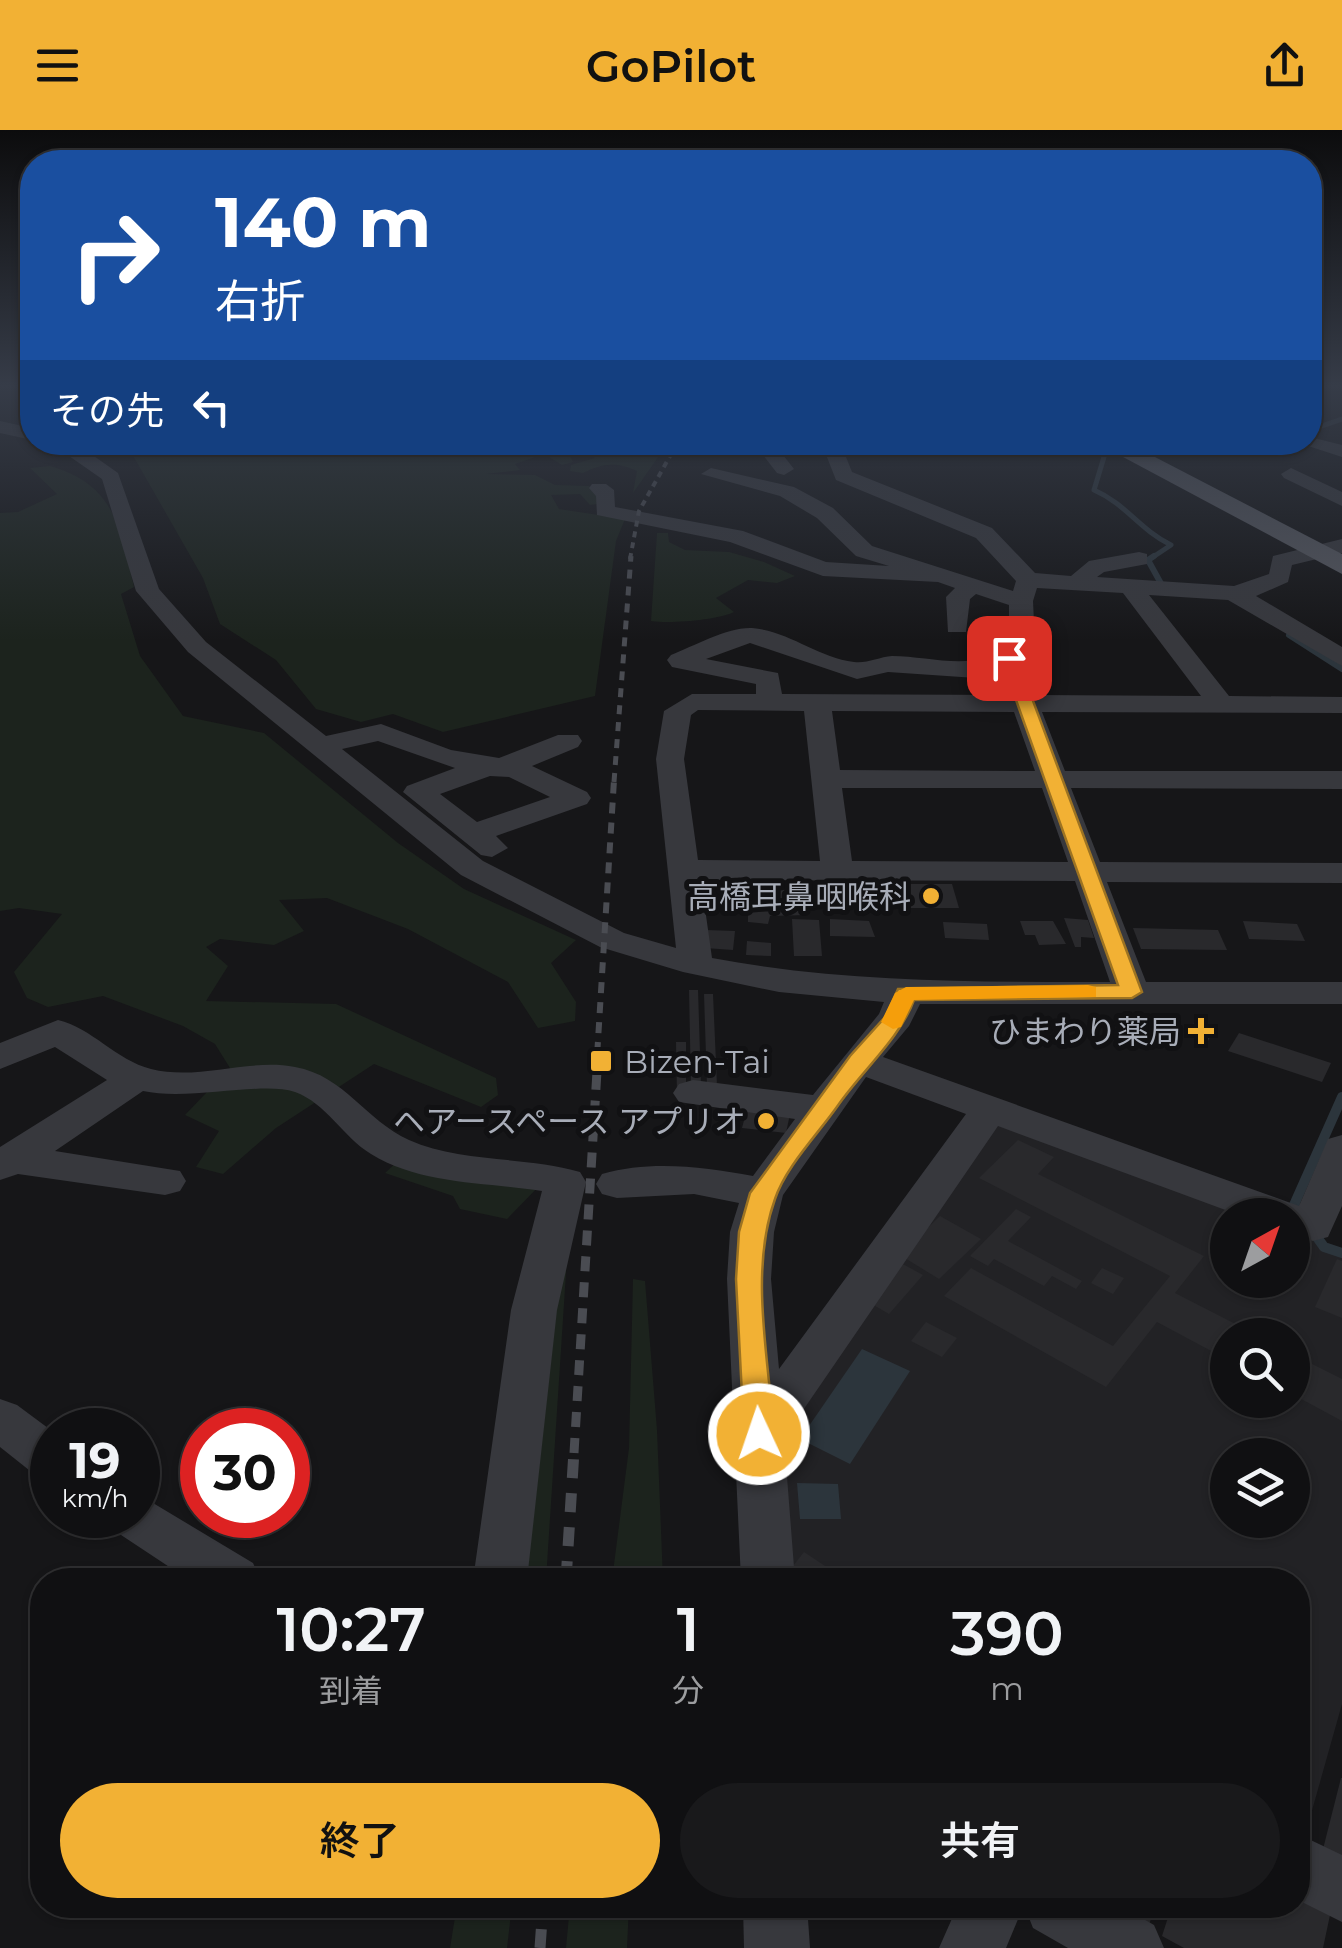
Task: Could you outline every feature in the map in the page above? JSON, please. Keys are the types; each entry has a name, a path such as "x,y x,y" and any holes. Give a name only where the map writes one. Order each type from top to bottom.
{"main road":[{"path":"1167,471 1329,549 1342,564"}],"street":[{"path":"104,471 118,489 140,572 176,628 495,882 612,940 695,965 778,981 906,993 1342,993"},
{"path":"772,471 792,478"},
{"path":"786,471 864,551 969,588 1024,591 1083,567 1140,559"},
{"path":"711,474 792,478 841,471 852,482 984,533 1024,591 1022,644 1009,658 1010,663 1132,992"},
{"path":"1290,474 1342,500"},
{"path":"599,488 608,494 604,510 751,541 811,571 934,576"},
{"path":"704,530 724,511"},
{"path":"751,541 830,518"},
{"path":"1083,567 1132,588 1234,593 1262,588 1280,577 1281,561 1329,549"},
{"path":"957,628 958,597 969,588"},
{"path":"1132,588 1222,705"},
{"path":"1234,593 1342,658"},
{"path":"769,702 768,679 672,656 748,635 776,640 804,656 857,671 888,664 976,670 996,662 1010,663"},
{"path":"695,965 670,760 678,711 692,702 1342,705"},
{"path":"817,703 837,871"},
{"path":"320,746 381,732 444,758 517,770 576,798 473,834"},
{"path":"506,860 418,792 568,741"},
{"path":"828,779 1342,780"},
{"path":"683,870 1342,873"},
{"path":"767,1568 750,1279 752,1232 763,1193 858,1061 896,1018 906,993"},
{"path":"0,1057 58,1031 134,1079 183,1085 274,1077 300,1080 328,1092 368,1137 398,1151 464,1171 565,1182 534,1310 502,1568"},
{"path":"858,1061 1311,1224 1342,1149"},
{"path":"6,1162 95,1109 134,1079"},
{"path":"693,1093 826,1110"},
{"path":"759,1434 990,1109"},
{"path":"6,1162 166,1181"},
{"path":"617,1184 694,1180 763,1193"},
{"path":"0,1419 30,1442"},
{"path":"160,1532 215,1568"},
{"path":"1310,1873 1342,1890"},
{"path":"775,1918 776,1948"},
{"path":"972,1948 986,1918"},
{"path":"1079,1918 1131,1948"}],"shaded area":[{"path":"33,471 72,474 102,497 112,512 134,587 121,594 140,656 183,716 264,733 398,843 464,889 576,940 551,963 576,1002 575,1021 538,1028 508,982 408,929 327,898 279,900 304,931 274,945 220,939 206,947 228,966 206,1001 336,1004 496,1078 498,1095 481,1107 374,1064 276,1128 223,1174 196,1167 219,1131 185,1115 230,1068 215,1044 183,1026 103,996 48,1007 27,998 14,972 62,914 19,908 0,911 0,513 18,512 57,494"},
{"path":"142,471 513,471 486,474 535,475 555,485 589,486 601,494 597,504 590,505 580,494 551,495 559,509 625,519 616,541 595,696 443,732 393,714 361,722 316,709 276,660 220,624 203,578"},
{"path":"637,471 649,471 633,493"},
{"path":"657,533 668,533 669,542 685,550 729,552 795,576 777,583 748,580 716,598 734,612 726,615 694,621 651,621"},
{"path":"1006,1122 1210,1198 1210,1298 1310,1298 1310,1239 1342,1257 1342,1704 1310,1818 1310,1568 786,1568 771,1439 988,1125"},
{"path":"400,1159 543,1182 507,1219 460,1209 453,1196 385,1173"},
{"path":"569,1227 547,1568 511,1568"},
{"path":"633,1279 645,1281 663,1568 614,1568 629,1448"},
{"path":"862,1349 910,1371 850,1464 800,1439"},
{"path":"797,1483 838,1484 841,1519 800,1519"},
{"path":"455,1918 510,1918 507,1948 450,1948"},
{"path":"569,1918 628,1918 627,1948 566,1948"}],"building":[{"path":"721,877 778,877 778,890 799,890 806,915 770,916 768,924 748,922 748,892 720,886"},
{"name":"高橋耳鼻咽喉科","path":"904,884 952,884 959,908 909,908"},
{"path":"1064,918 1088,920 1094,938 1081,937 1081,947 1075,947"},
{"path":"792,919 819,920 822,956 794,956"},
{"path":"830,919 869,921 875,937 830,936"},
{"path":"1020,921 1053,921 1066,944 1039,945 1035,935 1025,935"},
{"path":"1243,921 1297,924 1305,941 1249,939"},
{"path":"943,922 987,924 989,940 945,938"},
{"path":"1133,928 1218,930 1227,950 1141,949"},
{"path":"706,930 735,931 733,950 705,948"},
{"path":"747,941 771,943 771,956 746,955"},
{"path":"689,990 698,990 701,1086 691,1086"},
{"path":"704,994 713,994 717,1086 707,1086"},
{"name":"ひまわり薬局","path":"1194,1023 1214,1029 1208,1041 1188,1034"},
{"path":"1239,1033 1331,1063 1322,1082 1228,1051"},
{"path":"676,1042 686,1042 686,1095 677,1095"},
{"path":"636,1055 652,1055 652,1071 635,1071"},
{"name":"ヘアースペース アプリオ","path":"747,1109 790,1114 786,1133 742,1128"},
{"path":"1018,1140 1054,1157 1038,1174 1204,1256 1175,1293 1224,1318 1210,1318 1210,1350 1157,1322 1106,1387 944,1296 971,1268 1113,1346 1170,1276 979,1178"},
{"path":"1016,1209 1031,1217 1008,1241 1082,1281 1076,1289 1052,1276 1044,1286 994,1259 988,1266 970,1256"},
{"path":"940,1216 981,1239 939,1279 900,1255"},
{"path":"1337,1259 1342,1261 1342,1318 1315,1307"},
{"path":"901,1263 923,1275 889,1314 865,1300"},
{"path":"1102,1268 1124,1278 1113,1294 1091,1283"},
{"path":"926,1322 957,1338 942,1357 911,1341"},
{"path":"1310,1363 1342,1379 1342,1421 1310,1404"},
{"path":"804,1552 828,1568 791,1568"},
{"path":"1342,1778 1342,1872 1320,1861"},
{"path":"1310,1904 1330,1915 1323,1948 1184,1948 1162,1936 1168,1918 1310,1918"},
{"path":"1126,1918 1151,1918 1147,1930"}],"waterway":[{"path":"1100,471 1094,490 1171,545 1150,559"},
{"path":"1154,556 1148,560 1164,589"},
{"path":"1289,635 1342,669"},
{"path":"1297,1198 1342,1097"},
{"path":"1314,1233 1324,1247 1342,1253"}],"railway":[{"path":"630,559 639,511 662,471"},
{"path":"614,782 631,556"},
{"path":"596,1073 614,780"},
{"path":"574,1453 597,1071"},
{"path":"567,1568 574,1451"},
{"path":"540,1948 542,1918"}],"slow traffic":[{"path":"893,1022 906,993 1088,992"}],"place":[{"name":"高橋耳鼻咽喉科","path":"931,896"},
{"name":"ひまわり薬局","path":"1201,1031"},
{"name":"Bizen-Tai","path":"601,1061"},
{"name":"ヘアースペース アプリオ","path":"766,1121"}],"route":[{"path":"759,1434 750,1279 752,1232 763,1193 858,1061 896,1018 906,993 1132,992 1009,658"}]}
